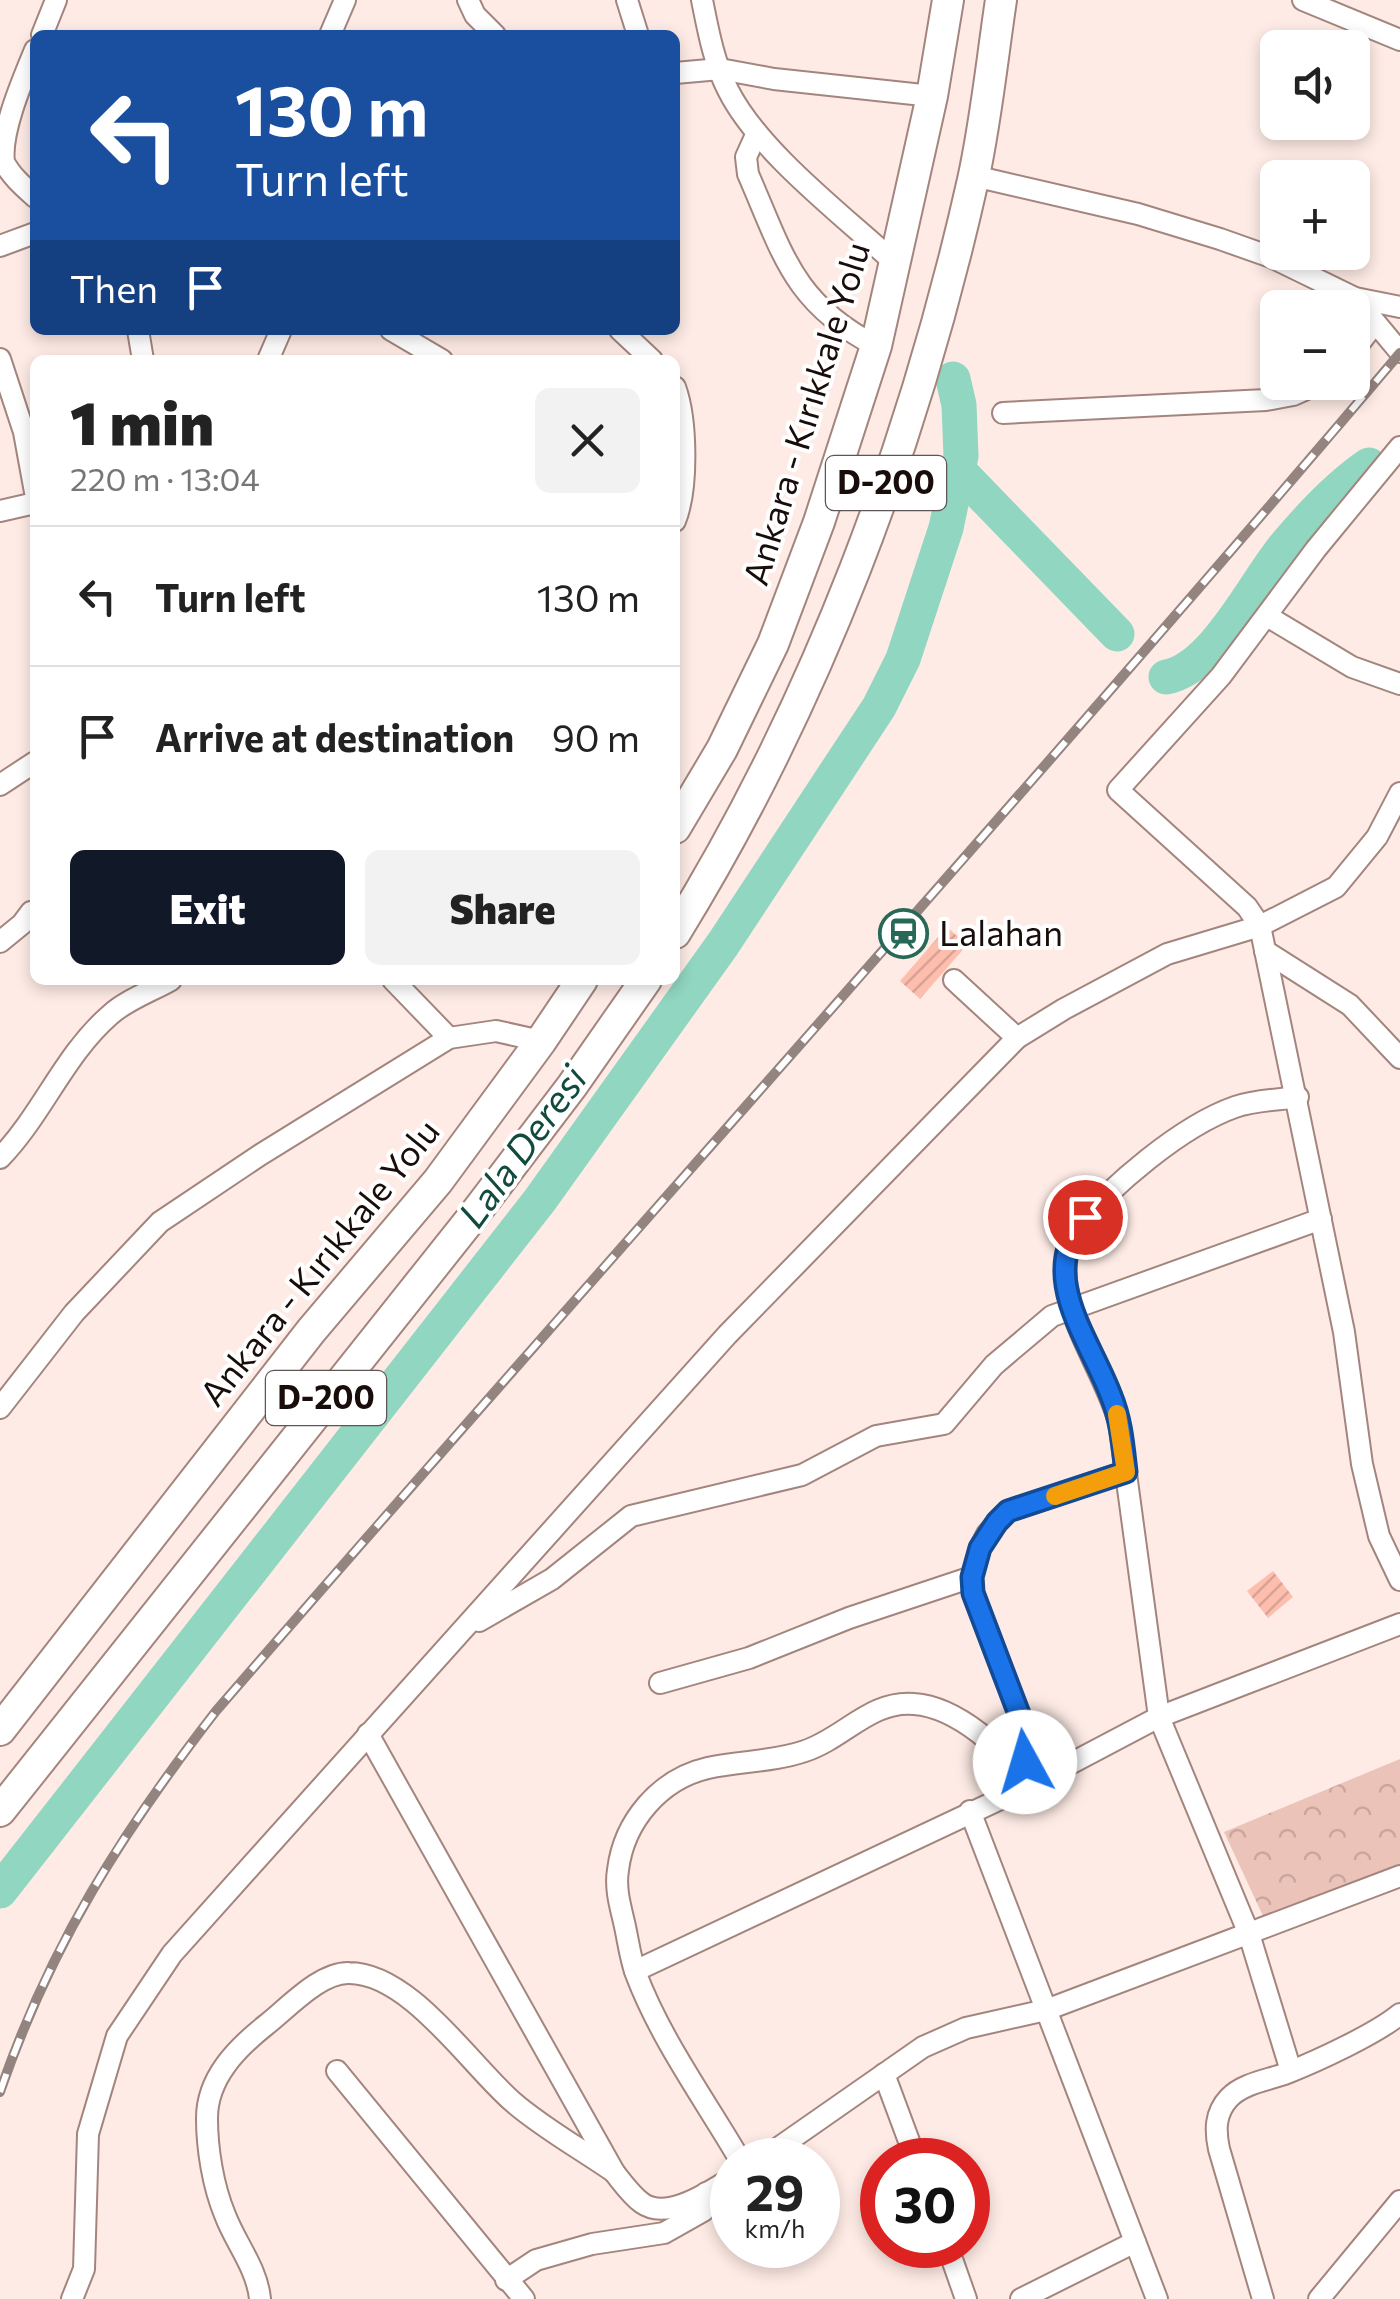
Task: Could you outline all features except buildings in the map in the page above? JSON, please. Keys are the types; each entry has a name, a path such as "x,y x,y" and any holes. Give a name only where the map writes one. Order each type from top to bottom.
{"highway":[{"name":"Ankara - Kırıkkale Yolu","path":"680,820 722,749 773,644 876,346 932,96 948,0"},
{"name":"D-200","path":"680,925 766,771 818,660 905,430 941,310 974,176 1001,0"},
{"name":"Ankara - Kırıkkale Yolu","path":"0,1730 311,1331 438,1181 579,985"},
{"name":"D-200","path":"0,1811 470,1220 643,985"}],"street":[{"path":"44,30 56,0"},
{"path":"332,30 345,0"},
{"path":"468,0 475,15 491,30"},
{"path":"627,0 636,30"},
{"path":"702,0 727,89 756,135 896,264"},
{"path":"1303,0 1400,40"},
{"path":"30,62 0,134 0,150 14,176 30,193"},
{"path":"680,73 720,69 932,96"},
{"path":"756,135 746,157 748,174 792,271 831,320 876,346"},
{"path":"974,176 1138,214 1220,239 1271,256 1340,290"},
{"path":"0,246 30,235"},
{"path":"1370,299 1396,300"},
{"path":"1370,316 1400,352"},
{"path":"1370,330 1375,323"},
{"path":"403,335 433,347"},
{"path":"625,335 647,355"},
{"path":"0,360 24,432 30,465"},
{"path":"1002,414 1266,400"},
{"path":"1400,447 1316,548 1221,676 1118,790 1247,907 1260,926 1344,1332 1362,1464 1379,1536 1400,1580"},
{"path":"0,512 30,505"},
{"path":"1267,616 1325,654 1400,684"},
{"path":"0,784 30,765"},
{"path":"72,2299 84,2269 88,2134 117,2036 172,1954 727,1336 1017,1038 1167,954 1260,926 1336,887 1377,836 1400,793"},
{"path":"0,942 30,913"},
{"path":"1265,951 1350,1006 1400,1058"},
{"path":"954,980 1017,1038"},
{"path":"0,1158 22,1135 72,1057 111,1013 162,985"},
{"path":"398,985 449,1038"},
{"path":"0,1408 74,1313 160,1222 449,1038 496,1031 541,1041"},
{"path":"1291,2071 1249,1934 1159,1716 1126,1472 1112,1398 1072,1309 1063,1269 1074,1230 1085,1217 1190,1129 1240,1105 1298,1096"},
{"path":"460,1632 552,1578 631,1516 802,1475 876,1436 944,1424 994,1365 1052,1316 1321,1219"},
{"path":"1024,1779 1027,1735 973,1593 974,1562 987,1534 1008,1511 1126,1472"},
{"path":"660,1682 750,1658 849,1618 972,1577"},
{"path":"635,1971 1159,1716 1400,1624"},
{"path":"727,2138 654,2015 635,1971 617,1892 622,1848 646,1805 688,1774 806,1751 890,1705 916,1704 944,1712 986,1737 1024,1779"},
{"path":"368,1734 614,2172 639,2201 655,2210 710,2191"},
{"path":"970,1811 1157,2299"},
{"path":"792,2138 923,2047 966,2028 1046,2010 1400,1876"},
{"path":"260,2299 258,2282 224,2214 212,2166 207,2116 211,2089 228,2059 256,2032 328,1978 346,1972 386,1982 447,2032 514,2102 614,2172"},
{"path":"1263,2299 1215,2132 1218,2115 1239,2090 1291,2071 1400,2014"},
{"path":"337,2071 524,2299"},
{"path":"884,2074 908,2138"},
{"path":"506,2280 536,2260 592,2244 664,2233 703,2211 706,2193"},
{"path":"1320,2299 1400,2201"},
{"path":"1021,2299 1135,2242"},
{"path":"955,2268 966,2299"}],"green space":[{"path":"1400,1759 1400,1865 1263,1916 1224,1832"}],"waterway":[{"name":"Lala Deresi","path":"0,1891 540,1200 723,944 879,707 903,659 946,528 961,456 959,405 953,379"},
{"path":"1166,677 1184,671 1217,642 1294,535 1335,492 1369,465"},
{"path":"958,470 1117,634"}],"railway":[{"path":"0,2092 42,1988 91,1892 150,1801 216,1711 1107,695 1400,353"}],"slow traffic":[{"path":"1055,1496 1126,1472 1117,1414"}],"place":[{"name":"Lalahan","path":"904,934"}],"route":[{"path":"1025,1762 1027,1735 973,1593 972,1577 974,1562 987,1534 1008,1511 1126,1472 1112,1398 1072,1309 1063,1269 1067,1244 1085,1217"}]}
